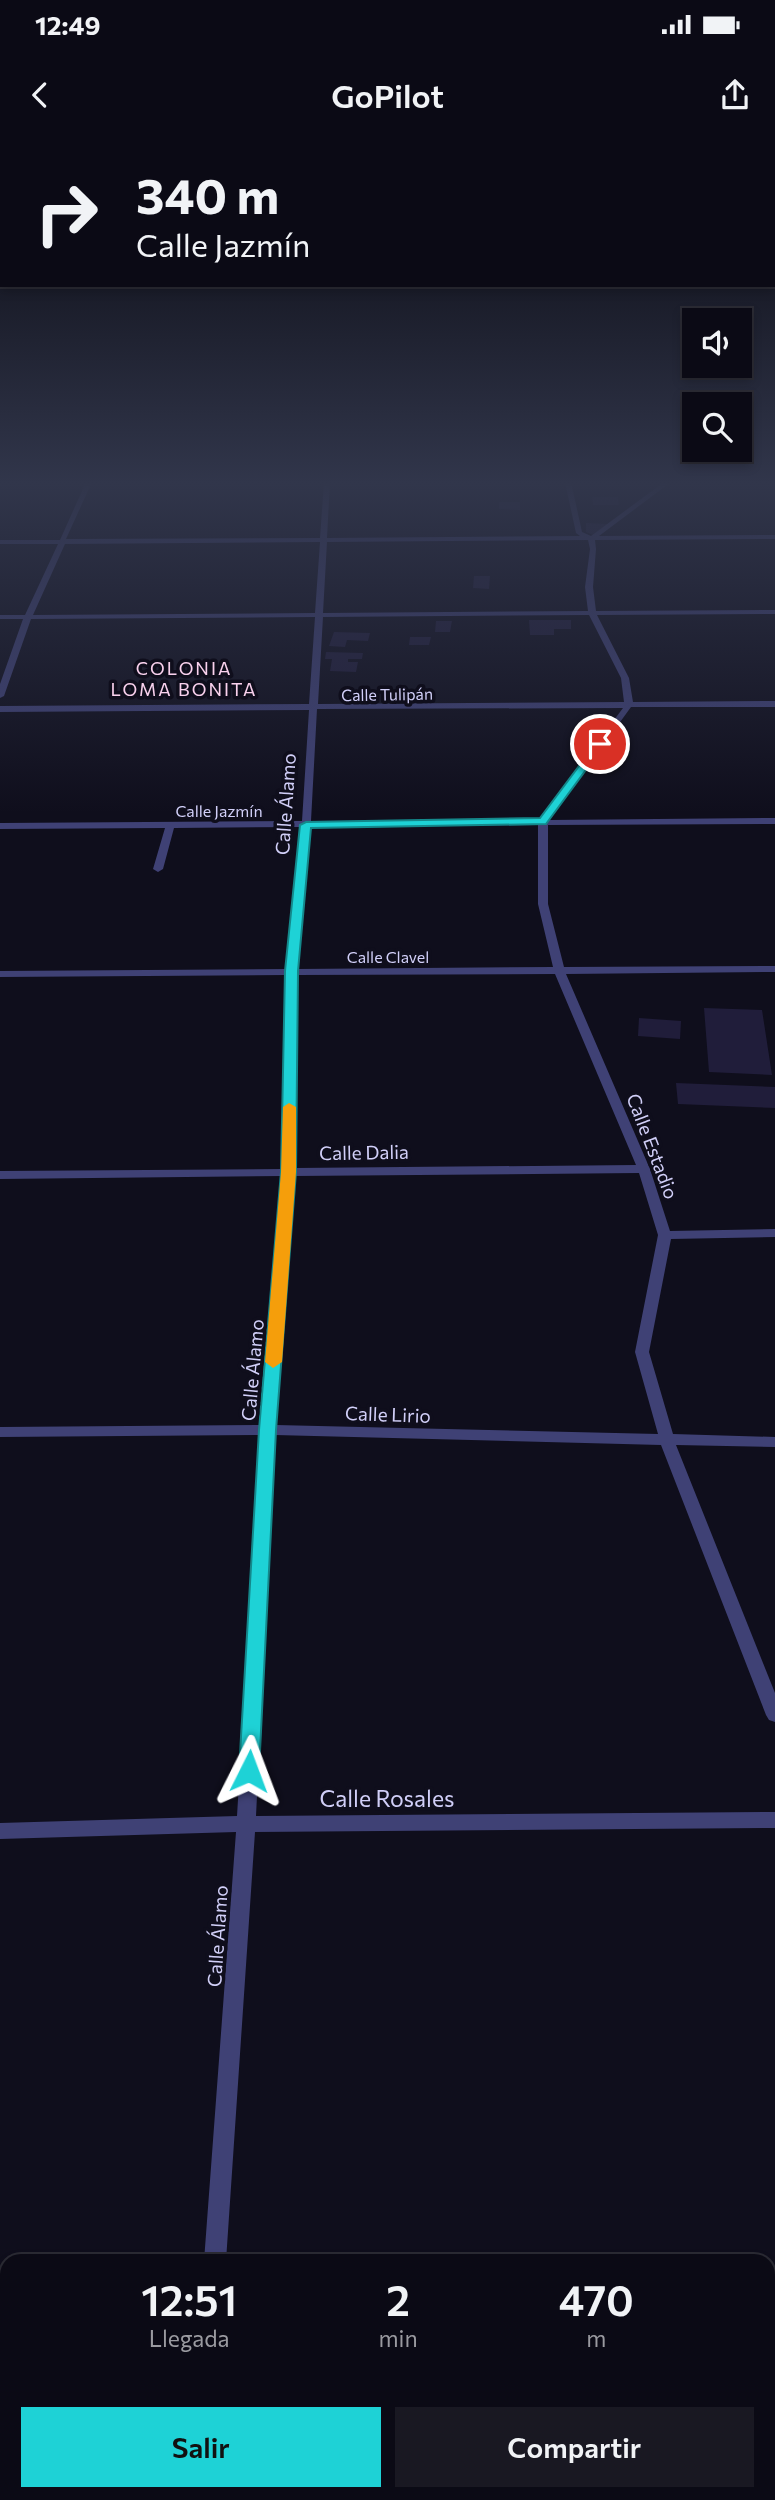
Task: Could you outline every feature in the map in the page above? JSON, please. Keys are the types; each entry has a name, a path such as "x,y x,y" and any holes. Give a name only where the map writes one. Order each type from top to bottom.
{"street":[{"path":"0,696 39,592"},
{"name":"Calle Álamo","path":"215,2254 246,1824 268,1430 289,1172 291,971 306,825 322,592"},
{"path":"543,821 629,705 625,678 592,613 590,592"},
{"path":"0,617 775,612"},
{"name":"Calle Tulipán","path":"0,709 775,704"},
{"name":"Calle Estadio","path":"543,821 543,904 560,972 644,1169 665,1235 642,1352 667,1441 775,1714"},
{"name":"Calle Jazmín","path":"0,827 775,821"},
{"path":"158,869 170,826"},
{"name":"Calle Clavel","path":"0,974 775,969"},
{"name":"Calle Dalia","path":"0,1175 644,1169"},
{"path":"665,1235 775,1233"},
{"name":"Calle Lirio","path":"0,1432 268,1430 775,1442"},
{"name":"Calle Rosales","path":"0,1831 246,1824 775,1820"}],"building":[{"path":"529,620 571,620 571,629 554,629 554,635 530,635"},
{"path":"436,621 452,621 450,632 435,632"},
{"path":"334,632 370,633 368,641 347,640 345,647 329,646"},
{"path":"410,637 431,637 429,645 409,645"},
{"path":"326,652 363,653 362,659 348,659 348,662 358,662 356,672 330,671 332,659 325,659"},
{"path":"704,1008 762,1010 772,1075 709,1072"},
{"path":"639,1018 681,1021 680,1039 638,1036"},
{"path":"676,1083 775,1087 775,1108 678,1104"}],"slow traffic":[{"path":"273,1362 289,1172 289,1107"}],"district":[{"name":"COLONIA LOMA BONITA","path":"184,678"}],"route":[{"path":"249,1771 268,1430 289,1172 291,971 306,825 543,821 600,744"}]}
